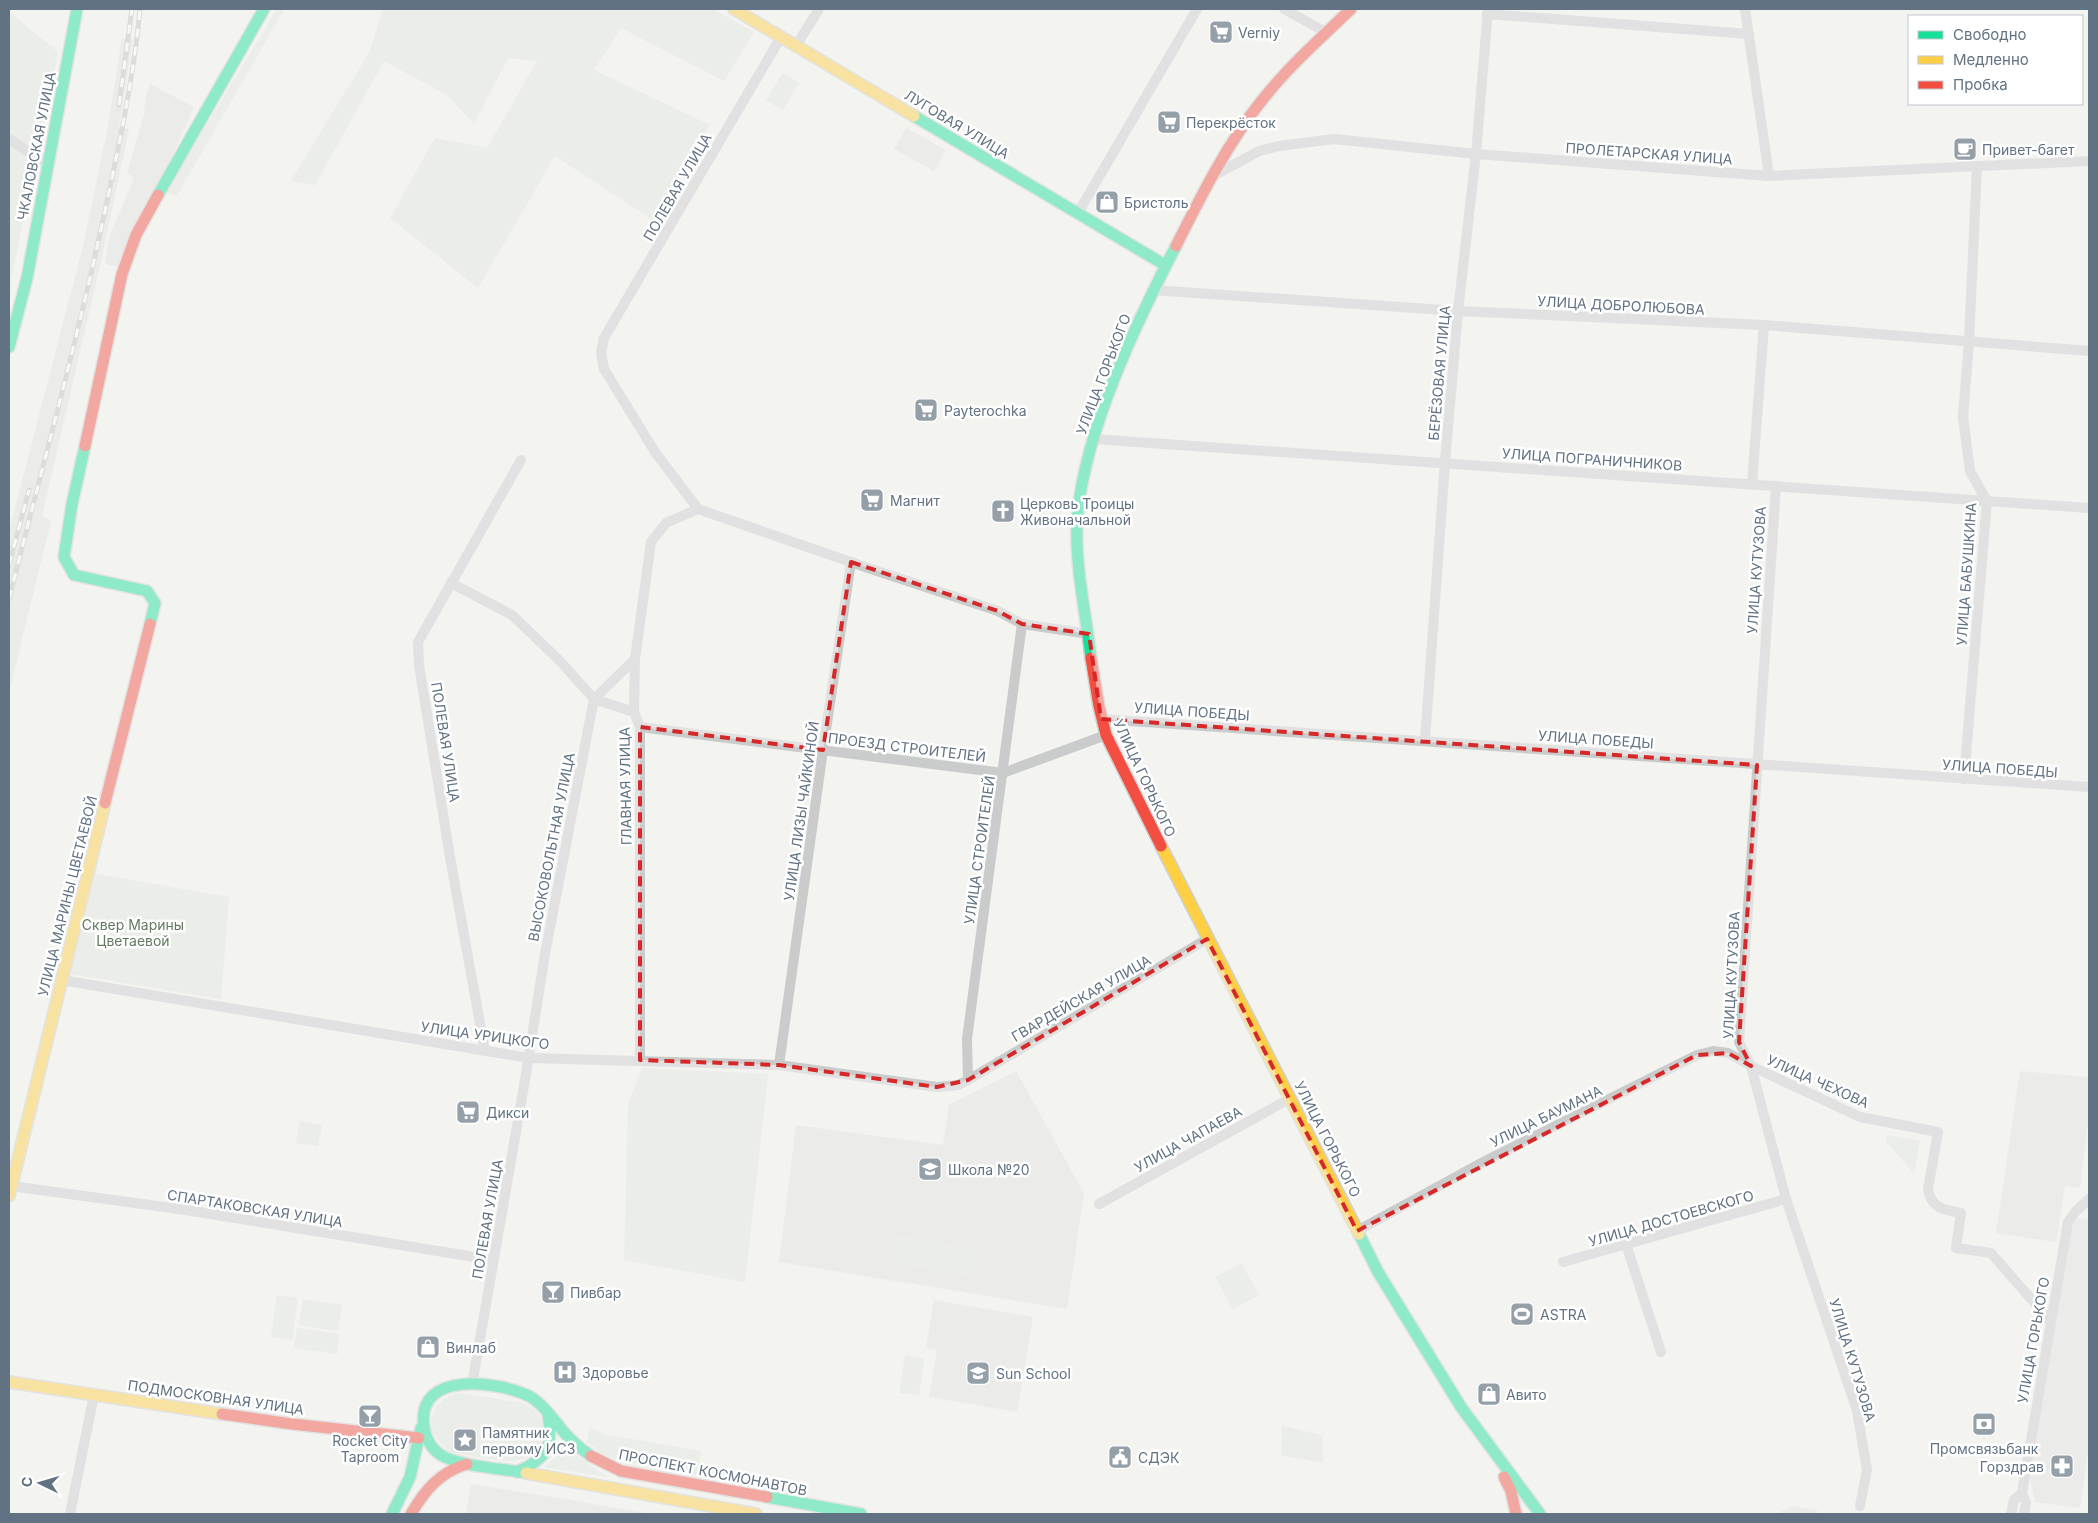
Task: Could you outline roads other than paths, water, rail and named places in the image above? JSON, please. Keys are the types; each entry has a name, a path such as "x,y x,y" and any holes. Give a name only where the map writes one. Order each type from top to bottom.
{"main road":[{"name":"ЧКАЛОВСКАЯ УЛИЦА","path":"9,347 27,278 76,9"},
{"name":"УЛИЦА МАРИНЫ ЦВЕТАЕВОЙ","path":"10,1191 155,603 147,590 74,575 64,557 72,504 122,274 136,235 264,9"},
{"name":"ЛУГОВАЯ УЛИЦА","path":"734,9 1165,265"},
{"name":"УЛИЦА ГОРЬКОГО","path":"1351,9 1254,111 1215,175 1152,290 1122,360 1093,439 1082,478 1078,513 1078,552 1088,634 1101,719 1106,736 1207,939 1291,1098 1378,1272 1439,1373 1484,1438"},
{"name":"ПОДМОСКОВНАЯ УЛИЦА","path":"9,1382 292,1424 419,1438"},
{"name":"ПРОСПЕКТ КОСМОНАВТОВ","path":"392,1514 410,1476 425,1406 438,1391 448,1386 472,1384 530,1396 544,1407 548,1415 571,1440 609,1467 621,1471 861,1514"},
{"path":"517,1472 538,1461 548,1448 551,1429 548,1415"},
{"path":"422,1424 430,1444 437,1452 453,1460 756,1514"},
{"path":"1484,1438 1511,1491 1516,1514"},
{"path":"1484,1438 1540,1514"},
{"path":"411,1514 430,1485 450,1469 470,1464"}],"street":[{"path":"796,46 819,9"},
{"path":"1078,214 1197,9"},
{"path":"1284,9 1327,33"},
{"path":"1745,9 1769,176"},
{"path":"1488,12 1749,34"},
{"name":"БЕРЁЗОВАЯ УЛИЦА","path":"1425,740 1444,462 1458,311 1476,154 1488,12"},
{"name":"ПОЛЕВАЯ УЛИЦА","path":"698,509 642,431 604,369 601,353 604,338 781,36"},
{"path":"9,139 49,165"},
{"name":"ПРОЛЕТАРСКАЯ УЛИЦА","path":"1215,175 1259,151 1279,146 1334,139 1476,154 1769,176 2089,161"},
{"name":"УЛИЦА БАБУШКИНА","path":"1964,779 1987,501 1970,472 1964,440 1963,416 1970,342 1977,166"},
{"name":"УЛИЦА ДОБРОЛЮБОВА","path":"1152,290 1458,311 1764,325 2089,350"},
{"path":"1752,484 1764,325"},
{"name":"УЛИЦА ПОГРАНИЧНИКОВ","path":"1093,439 2089,508"},
{"name":"ПОЛЕВАЯ УЛИЦА","path":"486,1051 451,864 419,665 418,642 521,460"},
{"name":"УЛИЦА КУТУЗОВА","path":"1776,486 1739,1042 1750,1066 1786,1199 1857,1411 1867,1470 1860,1506"},
{"path":"698,509 998,611 1022,624 1088,634"},
{"name":"ГЛАВНАЯ УЛИЦА","path":"640,1060 640,727 634,712 635,659 651,542 666,523 698,509"},
{"name":"УЛИЦА ЛИЗЫ ЧАЙКИНОЙ","path":"780,1065 851,562"},
{"path":"451,583 512,615 560,661 594,699 634,712"},
{"name":"УЛИЦА СТРОИТЕЛЕЙ","path":"968,1080 967,1039 1022,624"},
{"path":"594,699 635,659"},
{"name":"ВЫСОКОВОЛЬТНАЯ УЛИЦА","path":"529,1058 545,954 594,699"},
{"name":"УЛИЦА ПОБЕДЫ","path":"1101,719 2089,787"},
{"name":"ПРОЕЗД СТРОИТЕЛЕЙ","path":"640,727 1003,773 1106,736"},
{"name":"ГВАРДЕЙСКАЯ УЛИЦА","path":"968,1080 1207,939"},
{"name":"УЛИЦА УРИЦКОГО","path":"61,980 529,1058 780,1065 937,1087 958,1085 968,1080"},
{"name":"УЛИЦА БАУМАНА","path":"1357,1231 1487,1160 1697,1055 1713,1051 1728,1053 1750,1066"},
{"name":"ПОЛЕВАЯ УЛИЦА","path":"472,1384 529,1058"},
{"name":"УЛИЦА ЧЕХОВА","path":"1750,1066 1860,1117 1938,1132 1928,1189 1929,1198 1942,1210 1961,1213 1956,1248 1991,1253 2051,1322"},
{"name":"УЛИЦА ЧАПАЕВА","path":"1099,1204 1291,1098"},
{"name":"СПАРТАКОВСКАЯ УЛИЦА","path":"10,1191 193,1211 493,1260"},
{"name":"УЛИЦА ДОСТОЕВСКОГО","path":"1563,1262 1786,1199"},
{"name":"УЛИЦА ГОРЬКОГО","path":"2024,1514 2026,1503 2022,1494 2068,1222 2078,1208 2089,1199"},
{"path":"1626,1244 1661,1352"},
{"path":"70,1514 94,1395"},
{"name":"УЛИЦА ГОРЬКОГО","path":"2011,1514 2014,1500 2022,1494"}],"railway":[{"path":"119,105 132,9"},
{"path":"9,599 72,354 95,255 126,108 140,9"},
{"path":"9,565 29,490"}],"place":[{"name":"Verniy","path":"1221,32"},
{"name":"Перекрёсток","path":"1169,122"},
{"name":"Привет-багет","path":"1965,149"},
{"name":"Бристоль","path":"1107,202"},
{"name":"Payterochka","path":"926,410"},
{"name":"Магнит","path":"872,500"},
{"name":"Церковь Троицы Живоначальной","path":"1003,511"},
{"name":"Дикси","path":"468,1112"},
{"name":"Школа №20","path":"930,1169"},
{"name":"Пивбар","path":"553,1292"},
{"name":"ASTRA","path":"1522,1314"},
{"name":"Винлаб","path":"428,1347"},
{"name":"Здоровье","path":"565,1372"},
{"name":"Sun School","path":"978,1373"},
{"name":"Авито","path":"1489,1394"},
{"name":"Rocket City Taproom","path":"370,1416"},
{"name":"Промсвязьбанк","path":"1984,1424"},
{"name":"Памятник первому ИСЗ","path":"465,1440"},
{"name":"СДЭК","path":"1120,1457"},
{"name":"Горздрав","path":"2062,1466"}],"park label":[{"name":"Сквер Марины Цветаевой","path":"133,932"}]}
